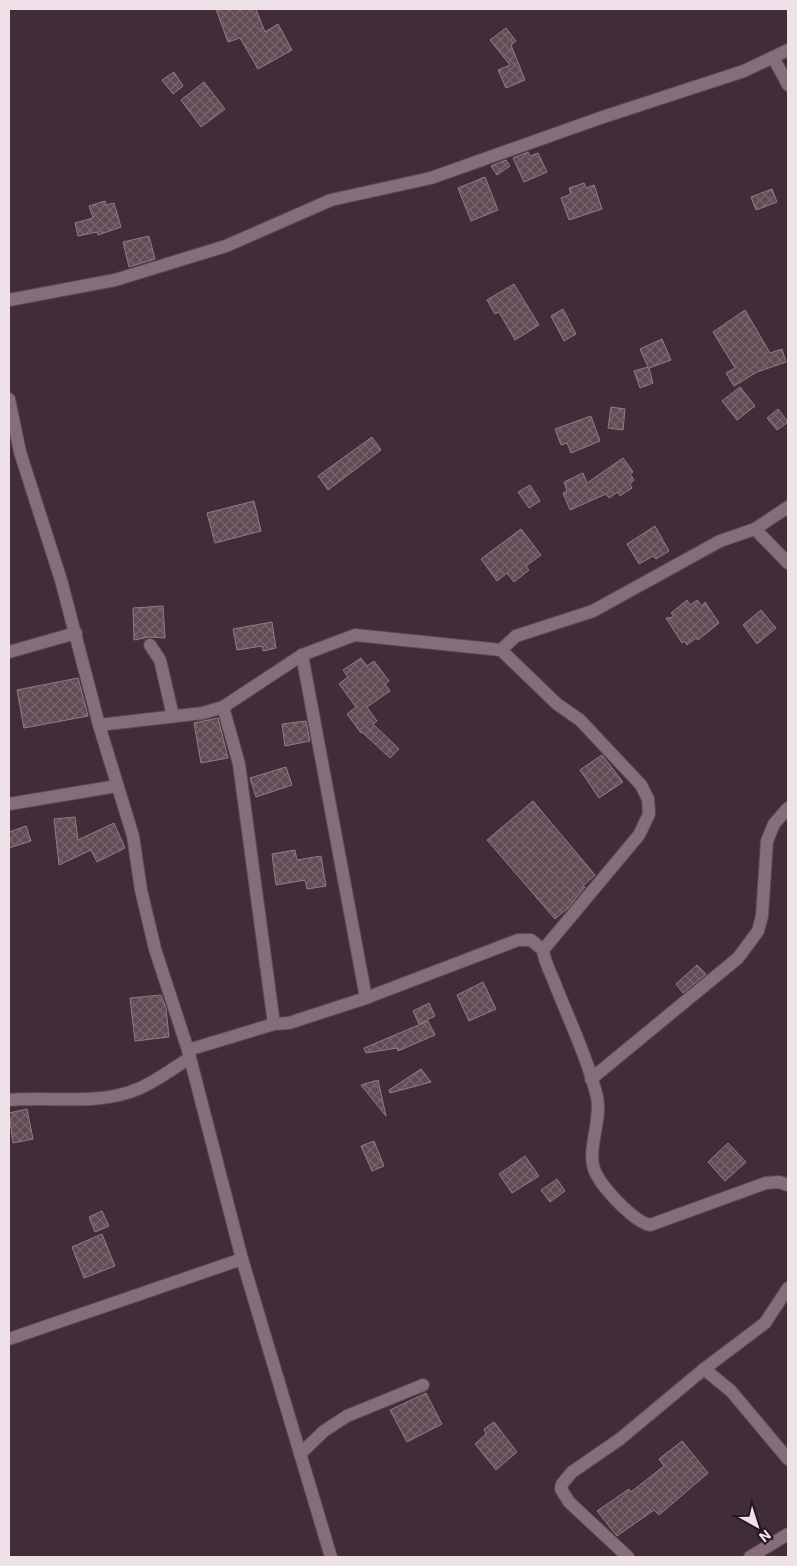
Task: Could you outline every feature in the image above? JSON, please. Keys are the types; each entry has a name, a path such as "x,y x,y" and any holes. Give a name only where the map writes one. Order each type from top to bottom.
{"street":[{"path":"9,300 115,280 226,246 331,200 431,178 603,117 744,71 788,50"},
{"path":"773,57 788,85"},
{"path":"9,399 20,452 76,633 99,725 133,836 141,890 154,949 190,1054 242,1259 331,1557"},
{"path":"501,650 516,636 593,611 720,541 755,528 788,507"},
{"path":"755,528 788,563"},
{"path":"9,652 76,633"},
{"path":"99,725 202,713 222,707 302,655 355,635 501,650 557,704 580,720 628,769 641,785 648,799 649,814 639,835 543,950"},
{"path":"150,645 160,660 172,716"},
{"path":"302,655 366,998"},
{"path":"222,707 240,764 274,1024"},
{"path":"9,804 117,786"},
{"path":"591,1079 738,958 750,943 762,916 767,842 774,824 788,808"},
{"path":"9,1100 88,1099 115,1096 136,1090 154,1081 190,1054 274,1024 289,1023 366,998 518,940 531,940 543,950 597,1099 598,1127 593,1152 594,1168 611,1193 640,1223 650,1225 766,1183 779,1182 788,1185"},
{"path":"9,1340 242,1259"},
{"path":"628,1557 569,1502 562,1490 562,1484 572,1472 620,1439 704,1368 765,1323 788,1288"},
{"path":"704,1368 731,1390 788,1459"},
{"path":"300,1454 324,1431 347,1416 423,1385"},
{"path":"750,1557 788,1534"}],"building":[{"path":"216,9 256,9 265,32 278,24 292,50 258,69 240,38 228,42"},
{"path":"506,28 516,41 511,45 525,80 506,88 498,70 510,65 490,40"},
{"path":"174,72 183,86 173,94 162,80"},
{"path":"204,82 225,109 201,127 181,100"},
{"path":"528,152 530,156 538,153 547,172 524,182 513,158"},
{"path":"506,160 510,166 497,175 491,166"},
{"path":"485,177 498,210 471,221 458,188"},
{"path":"584,183 586,188 594,185 602,209 569,220 561,198 571,194 569,188"},
{"path":"772,189 777,202 756,210 751,197"},
{"path":"105,201 106,205 114,203 121,227 98,235 97,232 78,236 75,223 93,218 89,206"},
{"path":"149,236 155,259 129,267 123,242"},
{"path":"514,284 539,325 515,340 499,312 495,314 487,300"},
{"path":"563,309 576,334 564,341 551,316"},
{"path":"745,310 770,353 782,349 786,362 757,372 734,386 726,373 735,368 713,332"},
{"path":"662,339 671,360 649,368 653,383 640,388 634,371 648,367 640,349"},
{"path":"740,387 755,406 737,420 722,401"},
{"path":"611,407 625,409 623,430 608,428"},
{"path":"778,409 788,422 777,430 767,418"},
{"path":"591,416 600,441 571,453 567,443 561,445 555,429"},
{"path":"372,437 381,450 328,490 318,476"},
{"path":"623,458 633,472 630,474 634,480 630,484 632,488 620,496 618,492 609,498 606,494 570,510 563,493 567,491 564,482 583,473 587,483"},
{"path":"530,485 540,501 529,508 518,492"},
{"path":"254,501 261,531 215,543 207,513"},
{"path":"655,526 669,551 656,559 653,556 639,564 627,544"},
{"path":"521,529 541,555 526,566 529,570 514,582 507,573 497,581 481,559"},
{"path":"687,600 690,605 697,600 702,606 705,602 719,623 698,640 696,638 687,645 684,641 682,643 666,618 674,617 671,613"},
{"path":"163,606 165,638 149,637 134,640 133,608"},
{"path":"761,610 776,628 757,644 743,625"},
{"path":"272,622 276,648 263,651 262,646 237,650 233,629"},
{"path":"361,658 367,666 374,661 389,681 385,684 390,691 367,707 377,721 373,724 399,749 390,758 361,733 347,714 356,707 339,684 348,677 343,670"},
{"path":"78,678 88,716 24,728 17,690"},
{"path":"218,718 228,758 201,763 194,723"},
{"path":"306,721 310,741 285,746 282,724"},
{"path":"602,755 623,782 599,798 580,770"},
{"path":"286,767 292,785 256,797 250,778"},
{"path":"533,801 595,875 583,886 585,887 568,908 555,919 487,840"},
{"path":"75,817 78,840 114,823 125,848 97,862 91,850 59,865 54,819"},
{"path":"26,826 31,841 9,848 9,832"},
{"path":"295,850 297,860 321,856 326,886 307,889 305,880 276,885 272,854"},
{"path":"697,965 706,974 683,993 676,984"},
{"path":"483,982 496,1009 469,1021 457,995"},
{"path":"161,995 166,1008 169,1037 135,1041 130,998"},
{"path":"429,1003 435,1016 419,1024 413,1011"},
{"path":"428,1021 435,1035 398,1051 397,1048 366,1053 364,1048"},
{"path":"421,1069 431,1082 390,1093 389,1090"},
{"path":"378,1080 386,1116 361,1085"},
{"path":"27,1109 33,1139 13,1143 9,1113"},
{"path":"374,1141 384,1166 372,1171 361,1146"},
{"path":"728,1143 746,1162 725,1181 708,1162"},
{"path":"525,1156 539,1176 512,1193 499,1174"},
{"path":"557,1179 565,1191 550,1202 541,1190"},
{"path":"102,1211 109,1226 95,1232 89,1217"},
{"path":"102,1234 115,1266 84,1278 72,1247"},
{"path":"426,1393 442,1424 407,1442 390,1410"},
{"path":"494,1422 517,1452 496,1470 475,1444 486,1434 484,1429"},
{"path":"682,1441 708,1473 659,1515 654,1510 617,1536 597,1511 629,1489 631,1492 664,1466 659,1459"}]}
